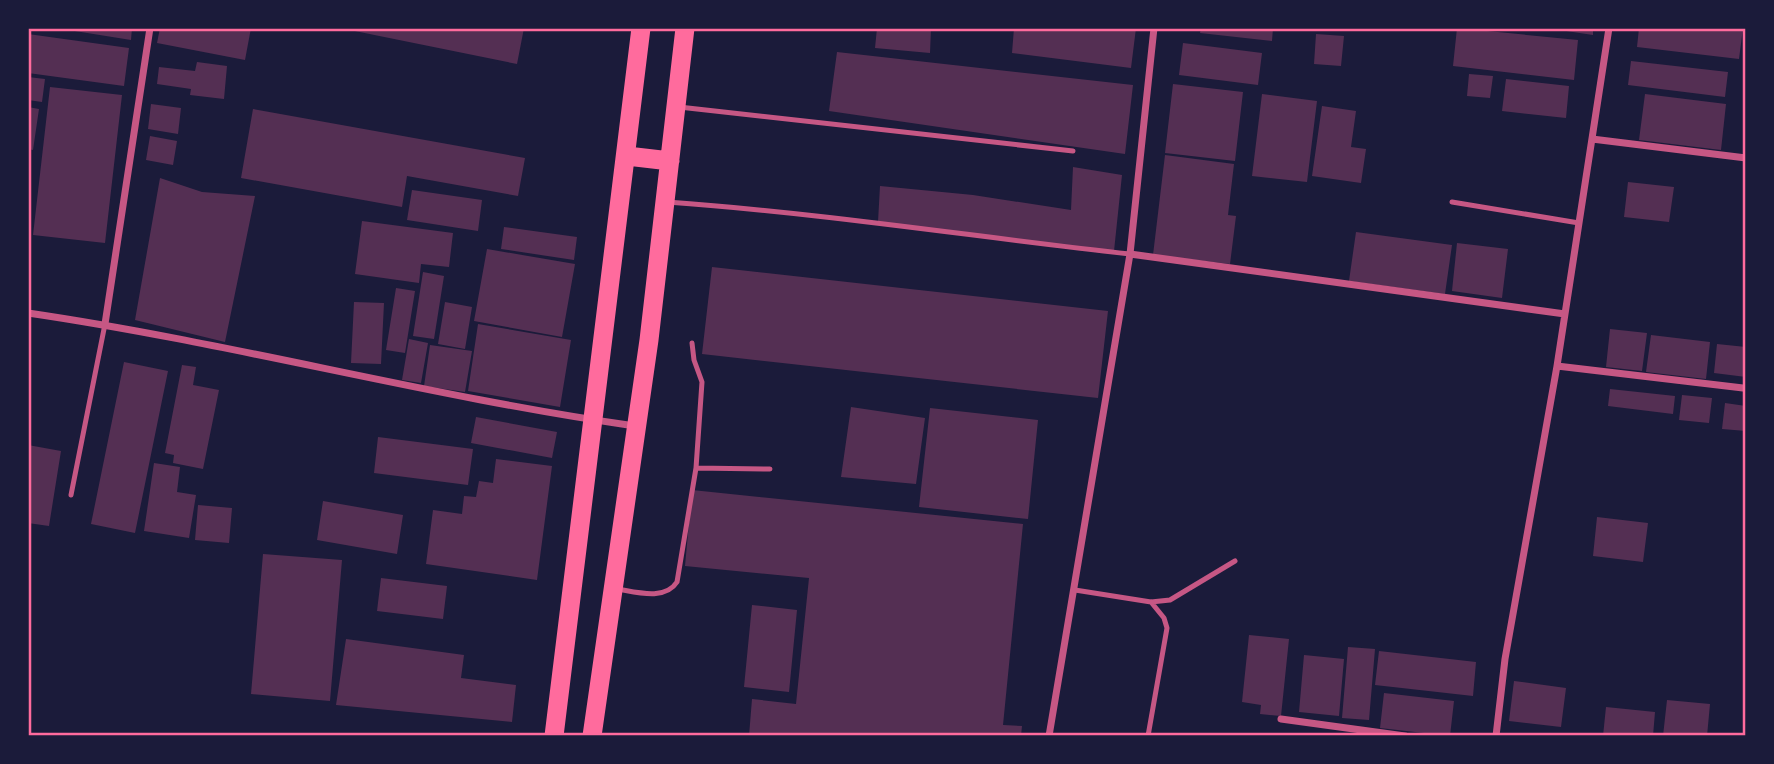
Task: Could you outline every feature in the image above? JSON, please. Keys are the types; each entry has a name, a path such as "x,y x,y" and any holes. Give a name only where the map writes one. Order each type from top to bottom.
{"highway":[{"path":"554,736 627,156 640,28"},
{"path":"592,736 667,202 685,28"},
{"path":"627,156 670,161"}],"street":[{"path":"105,324 150,28"},
{"path":"1049,736 1130,254 1154,28"},
{"path":"1496,736 1505,659 1557,366 1609,28"},
{"path":"1592,139 1746,158"},
{"path":"1130,254 1565,314"},
{"path":"28,313 105,324 636,426"},
{"path":"1557,366 1743,388"},
{"path":"1281,719 1405,736"}],"lane":[{"path":"676,107 1073,151"},
{"path":"667,202 843,218 911,229 1130,254"},
{"path":"1452,202 1578,223"},
{"path":"71,495 105,324"},
{"path":"614,589 659,594 672,590 677,582 695,468 702,382 694,360 692,343"},
{"path":"695,468 770,469"},
{"path":"1075,590 1151,602 1170,600 1234,561"},
{"path":"1148,736 1167,628 1164,618 1151,602"}],"building":[{"path":"56,28 132,28 131,40"},
{"path":"160,28 251,28 245,60 157,43"},
{"path":"340,28 524,28 517,64"},
{"path":"877,28 931,28 930,53 875,48"},
{"path":"1014,28 1136,28 1131,68 1012,53"},
{"path":"1201,28 1273,28 1272,41 1200,33"},
{"path":"1457,28 1578,40 1574,80 1453,66"},
{"path":"1546,28 1593,28 1593,35"},
{"path":"1639,28 1743,28 1739,59 1637,47"},
{"path":"28,34 129,48 124,86 28,73"},
{"path":"1316,34 1344,36 1341,66 1314,64"},
{"path":"1183,43 1262,53 1258,85 1179,75"},
{"path":"837,52 1133,85 1125,154 829,111"},
{"path":"1631,61 1728,72 1725,97 1628,85"},
{"path":"197,62 227,66 224,99 190,95 191,89 157,84 159,67 195,71"},
{"path":"1469,74 1493,76 1490,98 1467,96"},
{"path":"28,77 45,79 42,102 28,100"},
{"path":"1506,79 1569,86 1566,118 1502,111"},
{"path":"1173,84 1243,92 1235,161 1165,153"},
{"path":"50,87 122,95 105,243 33,235"},
{"path":"1262,94 1317,101 1307,182 1252,176"},
{"path":"1645,94 1726,104 1721,150 1639,140"},
{"path":"151,104 181,108 178,134 148,129"},
{"path":"1322,106 1356,111 1351,147 1366,149 1361,183 1312,176"},
{"path":"28,107 39,109 33,150 28,149"},
{"path":"253,109 525,158 518,196 407,176 402,207 241,178"},
{"path":"150,136 177,141 173,165 146,160"},
{"path":"1165,155 1234,164 1228,215 1236,216 1230,264 1153,255"},
{"path":"1073,167 1122,175 1114,251 878,222 880,186 973,195 1071,210"},
{"path":"160,178 202,192 255,196 225,342 135,320"},
{"path":"1628,182 1674,187 1669,222 1624,217"},
{"path":"412,190 482,200 478,231 407,220"},
{"path":"362,221 453,233 449,267 421,264 419,283 355,274"},
{"path":"504,227 577,237 574,260 501,249"},
{"path":"1356,232 1452,245 1445,294 1349,281"},
{"path":"1457,243 1508,249 1502,298 1452,291"},
{"path":"487,249 575,264 562,337 474,321"},
{"path":"712,267 1108,311 1098,398 702,354"},
{"path":"423,272 444,276 434,339 413,336"},
{"path":"396,288 415,291 405,353 386,350"},
{"path":"354,302 384,303 381,364 351,363"},
{"path":"445,302 472,307 465,349 438,344"},
{"path":"478,324 571,340 560,407 468,391"},
{"path":"1610,329 1647,333 1642,371 1606,367"},
{"path":"1651,335 1710,342 1706,379 1646,372"},
{"path":"409,339 428,343 421,383 402,380"},
{"path":"1717,344 1746,347 1746,377 1714,373"},
{"path":"430,345 472,351 465,392 424,386"},
{"path":"124,362 168,371 135,533 91,524"},
{"path":"182,365 196,367 193,385 219,390 203,469 173,463 174,455 165,453"},
{"path":"1610,389 1675,396 1673,414 1608,406"},
{"path":"1682,395 1712,398 1709,423 1679,420"},
{"path":"1725,403 1746,406 1746,431 1722,429"},
{"path":"851,407 925,418 916,484 841,477"},
{"path":"930,408 1038,420 1028,519 919,507"},
{"path":"476,417 557,432 552,458 471,443"},
{"path":"378,437 473,449 468,485 374,473"},
{"path":"28,445 61,451 49,526 28,523"},
{"path":"496,459 552,466 537,580 426,564 433,510 462,514 464,496 476,497 479,481 493,483"},
{"path":"154,463 180,467 177,492 196,495 189,538 144,531"},
{"path":"692,490 1023,524 1003,725 1022,726 1021,736 749,736 752,699 796,704 809,578 685,566"},
{"path":"323,501 403,515 397,554 317,540"},
{"path":"198,505 232,508 229,543 195,540"},
{"path":"1597,517 1648,523 1643,562 1593,556"},
{"path":"263,554 342,560 330,701 251,694"},
{"path":"381,578 447,586 443,619 377,611"},
{"path":"752,605 797,610 789,692 744,687"},
{"path":"1249,635 1289,639 1281,716 1260,714 1261,705 1242,702"},
{"path":"346,639 464,655 461,678 516,685 512,722 336,705"},
{"path":"1348,647 1375,649 1369,720 1342,718"},
{"path":"1379,651 1476,662 1473,696 1375,685"},
{"path":"1304,655 1344,659 1339,716 1299,712"},
{"path":"1514,681 1566,688 1561,727 1509,721"},
{"path":"1384,693 1454,701 1450,736 1380,728"},
{"path":"1667,700 1710,704 1707,736 1663,736"},
{"path":"1606,707 1655,712 1653,736 1603,736"}]}
